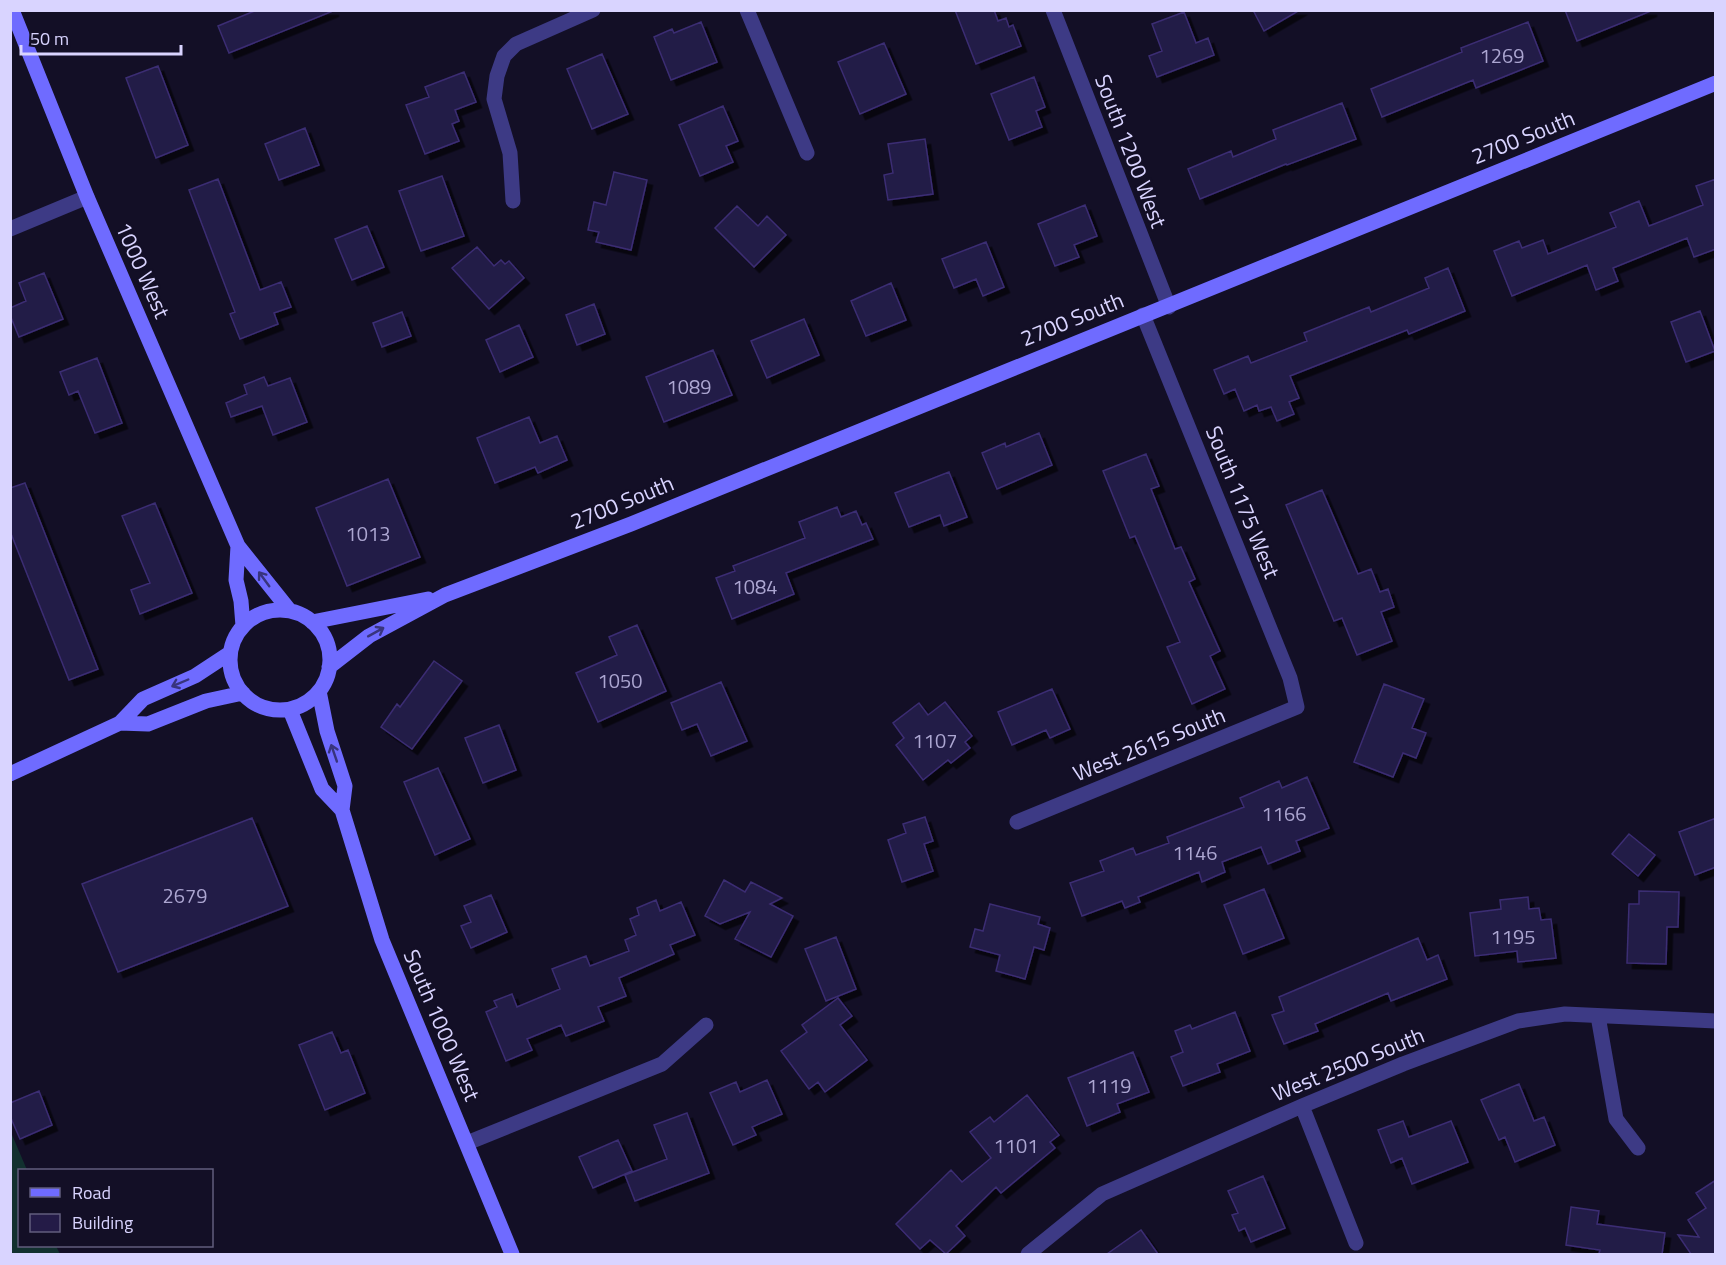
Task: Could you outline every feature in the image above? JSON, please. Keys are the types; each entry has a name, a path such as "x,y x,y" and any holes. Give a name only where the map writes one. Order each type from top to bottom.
{"main road":[{"name":"1000 West","path":"12,10 87,197 237,546"},
{"name":"2700 South","path":"446,595 631,524 1716,83"},
{"path":"237,546 290,611"},
{"path":"237,546 236,580 243,626"},
{"path":"312,622 446,595"},
{"path":"329,666 369,636 446,595"},
{"path":"278,610 290,611 312,622 321,631 329,654 326,680 319,692 308,701 290,710 267,708 254,702 243,693 232,674 230,653 243,626 253,618 278,610"},
{"path":"10,774 120,723 143,699 195,676 230,653"},
{"name":"South 1000 West","path":"319,692 327,731 345,786 342,810 382,940 512,1254"},
{"path":"120,723 148,724 206,701 243,693"},
{"name":"South 1000 West","path":"290,710 322,789 342,810"}],"street":[{"path":"513,201 510,153 494,99 497,76 504,56 516,44 593,10"},
{"path":"747,10 807,153"},
{"name":"South 1200 West","path":"1053,10 1169,307"},
{"path":"10,230 87,197"},
{"name":"South 1175 West","path":"1143,315 1290,678 1298,707"},
{"name":"West 2615 South","path":"1017,822 1298,707"},
{"name":"West 2500 South","path":"1028,1254 1102,1194 1302,1106 1403,1064 1518,1021 1564,1014 1716,1021"},
{"path":"1598,1016 1616,1119 1638,1148"},
{"path":"467,1143 662,1064 706,1025"},
{"path":"1302,1106 1356,1243"}],"green space":[{"path":"10,1130 27,1169 18,1169 18,1247 56,1247 60,1254 11,1254"}],"building":[{"path":"257,10 333,11 229,53 218,26"},
{"path":"955,10 994,10 998,21 1006,18 1009,27 1013,25 1021,46 976,64"},
{"path":"1253,10 1300,10 1264,31"},
{"path":"1565,10 1651,10 1651,11 1577,41"},
{"path":"1184,12 1196,43 1208,38 1214,55 1157,77 1149,56 1162,51 1152,24"},
{"path":"701,22 717,62 671,80 654,37 672,29 674,33"},
{"path":"1528,22 1543,61 1476,88 1473,80 1382,117 1371,89 1462,52 1461,48"},
{"path":"884,43 906,94 860,114 838,62"},
{"path":"602,54 628,114 592,129 567,69"},
{"path":"158,66 188,145 156,158 126,78"},
{"path":"464,72 476,102 455,110 459,121 452,124 459,141 425,154 406,105 429,97 425,87"},
{"path":"1034,77 1045,107 1036,111 1042,127 1009,140 991,94"},
{"path":"1342,103 1356,139 1200,199 1188,169 1231,151 1233,157 1276,139 1273,130"},
{"path":"723,106 738,141 726,146 733,162 700,176 679,125"},
{"path":"305,128 319,165 279,180 265,144"},
{"path":"925,139 933,194 888,200 884,175 893,173 888,144"},
{"path":"614,172 647,180 631,250 596,242 599,232 588,230 594,202 606,205"},
{"path":"442,176 464,236 421,251 399,191"},
{"path":"218,179 260,290 281,282 291,307 274,313 278,324 240,339 230,314 235,312 189,190"},
{"path":"1716,179 1716,249 1694,257 1687,238 1613,268 1618,281 1596,290 1587,265 1512,296 1494,251 1519,241 1522,248 1543,240 1548,254 1616,227 1610,213 1639,201 1649,226 1703,205 1696,186"},
{"path":"1085,205 1097,236 1074,245 1079,257 1055,266 1038,224"},
{"path":"737,206 758,226 767,216 786,235 754,267 715,228"},
{"path":"367,226 384,267 352,280 335,239"},
{"path":"986,242 1004,287 983,296 976,279 954,288 942,259"},
{"path":"477,247 494,266 501,260 505,264 509,261 524,278 489,309 452,268"},
{"path":"1448,268 1465,311 1409,334 1407,330 1290,376 1299,398 1289,402 1294,414 1277,421 1271,407 1259,411 1257,405 1244,411 1235,389 1224,394 1214,370 1248,356 1251,363 1307,341 1304,333 1369,307 1371,312 1429,288 1425,278"},
{"path":"44,273 63,319 19,337 10,315 10,308 26,301 19,283"},
{"path":"891,283 906,320 866,336 851,301"},
{"path":"594,304 605,334 577,345 566,315"},
{"path":"1700,311 1715,351 1686,362 1671,322"},
{"path":"402,312 411,336 382,347 373,323"},
{"path":"804,319 819,355 767,378 751,341"},
{"path":"519,325 533,357 500,372 486,340"},
{"path":"713,350 732,395 664,422 646,377"},
{"path":"97,358 122,423 95,433 78,391 69,395 60,372"},
{"path":"264,377 268,386 290,378 307,422 273,435 262,406 231,417 226,403 247,394 244,385"},
{"path":"529,417 540,443 557,436 567,460 538,473 535,467 495,483 477,438"},
{"path":"1039,433 1052,465 997,489 982,453 1005,443 1006,447"},
{"path":"1146,454 1159,486 1151,489 1175,549 1181,547 1195,579 1189,582 1220,651 1210,656 1225,689 1192,704 1167,647 1180,642 1135,536 1130,538 1103,471"},
{"path":"949,472 967,517 944,526 940,515 909,527 895,493"},
{"path":"388,479 420,557 347,586 316,508"},
{"path":"25,483 98,669 69,680 10,531 10,488"},
{"path":"1322,490 1358,574 1371,569 1380,592 1388,589 1394,607 1381,612 1392,641 1357,655 1342,618 1334,621 1286,505"},
{"path":"155,503 192,593 140,614 131,590 150,583 122,516"},
{"path":"837,507 841,517 856,511 862,525 866,523 873,539 786,573 794,594 732,619 716,578 735,571 733,566 805,538 799,522"},
{"path":"637,625 666,691 598,722 576,673 617,655 609,637"},
{"path":"434,661 462,681 412,749 381,727 397,704 400,707"},
{"path":"721,682 747,741 711,756 697,724 682,730 671,703"},
{"path":"1384,684 1424,699 1412,728 1426,733 1416,758 1403,753 1393,777 1354,762"},
{"path":"1052,689 1070,729 1050,738 1046,730 1012,745 998,712"},
{"path":"945,702 972,736 965,742 970,748 951,763 948,760 923,780 896,745 904,738 893,723 919,703 928,715"},
{"path":"499,725 516,770 483,783 465,738"},
{"path":"438,768 470,839 435,855 404,782"},
{"path":"1307,777 1329,828 1296,841 1300,851 1268,864 1261,847 1222,862 1225,872 1202,882 1199,872 1138,897 1140,902 1125,908 1122,901 1082,916 1070,883 1104,871 1100,861 1133,848 1136,855 1169,843 1167,837 1244,807 1240,798 1279,781 1282,788"},
{"path":"925,817 933,841 924,844 933,871 902,882 888,840 906,833 903,824"},
{"path":"252,818 288,906 118,972 82,884"},
{"path":"1716,818 1716,867 1695,875 1679,832"},
{"path":"1629,834 1655,855 1638,876 1612,854"},
{"path":"724,880 745,892 751,882 782,898 770,904 793,916 771,957 735,939 750,912 720,924 705,916"},
{"path":"1264,889 1284,938 1243,954 1224,905"},
{"path":"1639,891 1679,892 1678,927 1667,927 1666,964 1627,963 1629,904 1639,904"},
{"path":"491,895 507,932 471,948 461,926 471,922 464,906"},
{"path":"1528,897 1529,909 1539,908 1541,920 1551,919 1556,958 1518,962 1517,951 1475,956 1470,913 1501,909 1500,900"},
{"path":"656,900 660,911 681,902 695,935 670,945 674,954 619,978 626,996 598,1007 604,1021 566,1036 561,1025 527,1039 532,1050 506,1061 486,1012 497,1007 494,1001 512,994 517,1007 560,989 552,969 586,956 590,966 629,951 625,940 636,935 630,919 639,915 637,908"},
{"path":"990,904 1040,917 1038,924 1050,928 1044,950 1034,947 1025,979 996,971 1000,955 970,947 975,929 983,931"},
{"path":"836,937 856,989 826,1001 805,949"},
{"path":"1418,938 1427,960 1438,955 1447,979 1391,1001 1388,993 1315,1024 1318,1031 1284,1044 1272,1015 1284,1011 1279,997"},
{"path":"838,998 852,1016 840,1025 867,1060 825,1092 818,1082 809,1089 781,1051 807,1032 802,1025"},
{"path":"1235,1012 1250,1051 1217,1064 1220,1072 1183,1086 1171,1057 1183,1052 1175,1031 1190,1025 1192,1029"},
{"path":"332,1032 341,1053 348,1050 365,1093 325,1110 299,1045"},
{"path":"1133,1052 1149,1092 1117,1104 1120,1112 1087,1126 1068,1078"},
{"path":"767,1080 782,1114 752,1127 756,1135 733,1145 710,1093 736,1082 740,1092"},
{"path":"1519,1084 1534,1121 1544,1117 1555,1145 1515,1162 1505,1137 1499,1140 1481,1100"},
{"path":"39,1091 52,1125 20,1139 10,1116 10,1103"},
{"path":"1027,1095 1059,1135 1050,1142 1055,1148 1001,1193 996,1187 956,1226 965,1236 946,1254 930,1240 920,1249 896,1224 951,1170 962,1182 991,1158 970,1132 990,1117 994,1122"},
{"path":"687,1113 709,1173 635,1201 625,1175 667,1159 654,1125"},
{"path":"1403,1121 1409,1137 1451,1121 1468,1162 1412,1184 1402,1158 1391,1163 1378,1130"},
{"path":"618,1140 632,1171 593,1188 579,1157"},
{"path":"1263,1176 1285,1228 1251,1242 1245,1228 1239,1231 1232,1215 1238,1213 1228,1191"},
{"path":"1716,1180 1716,1254 1691,1254 1678,1235 1699,1237 1688,1220 1706,1208 1696,1193"},
{"path":"1571,1207 1599,1211 1597,1224 1665,1233 1662,1254 1599,1254 1600,1250 1566,1245"},
{"path":"1141,1230 1158,1254 1107,1254"}]}
